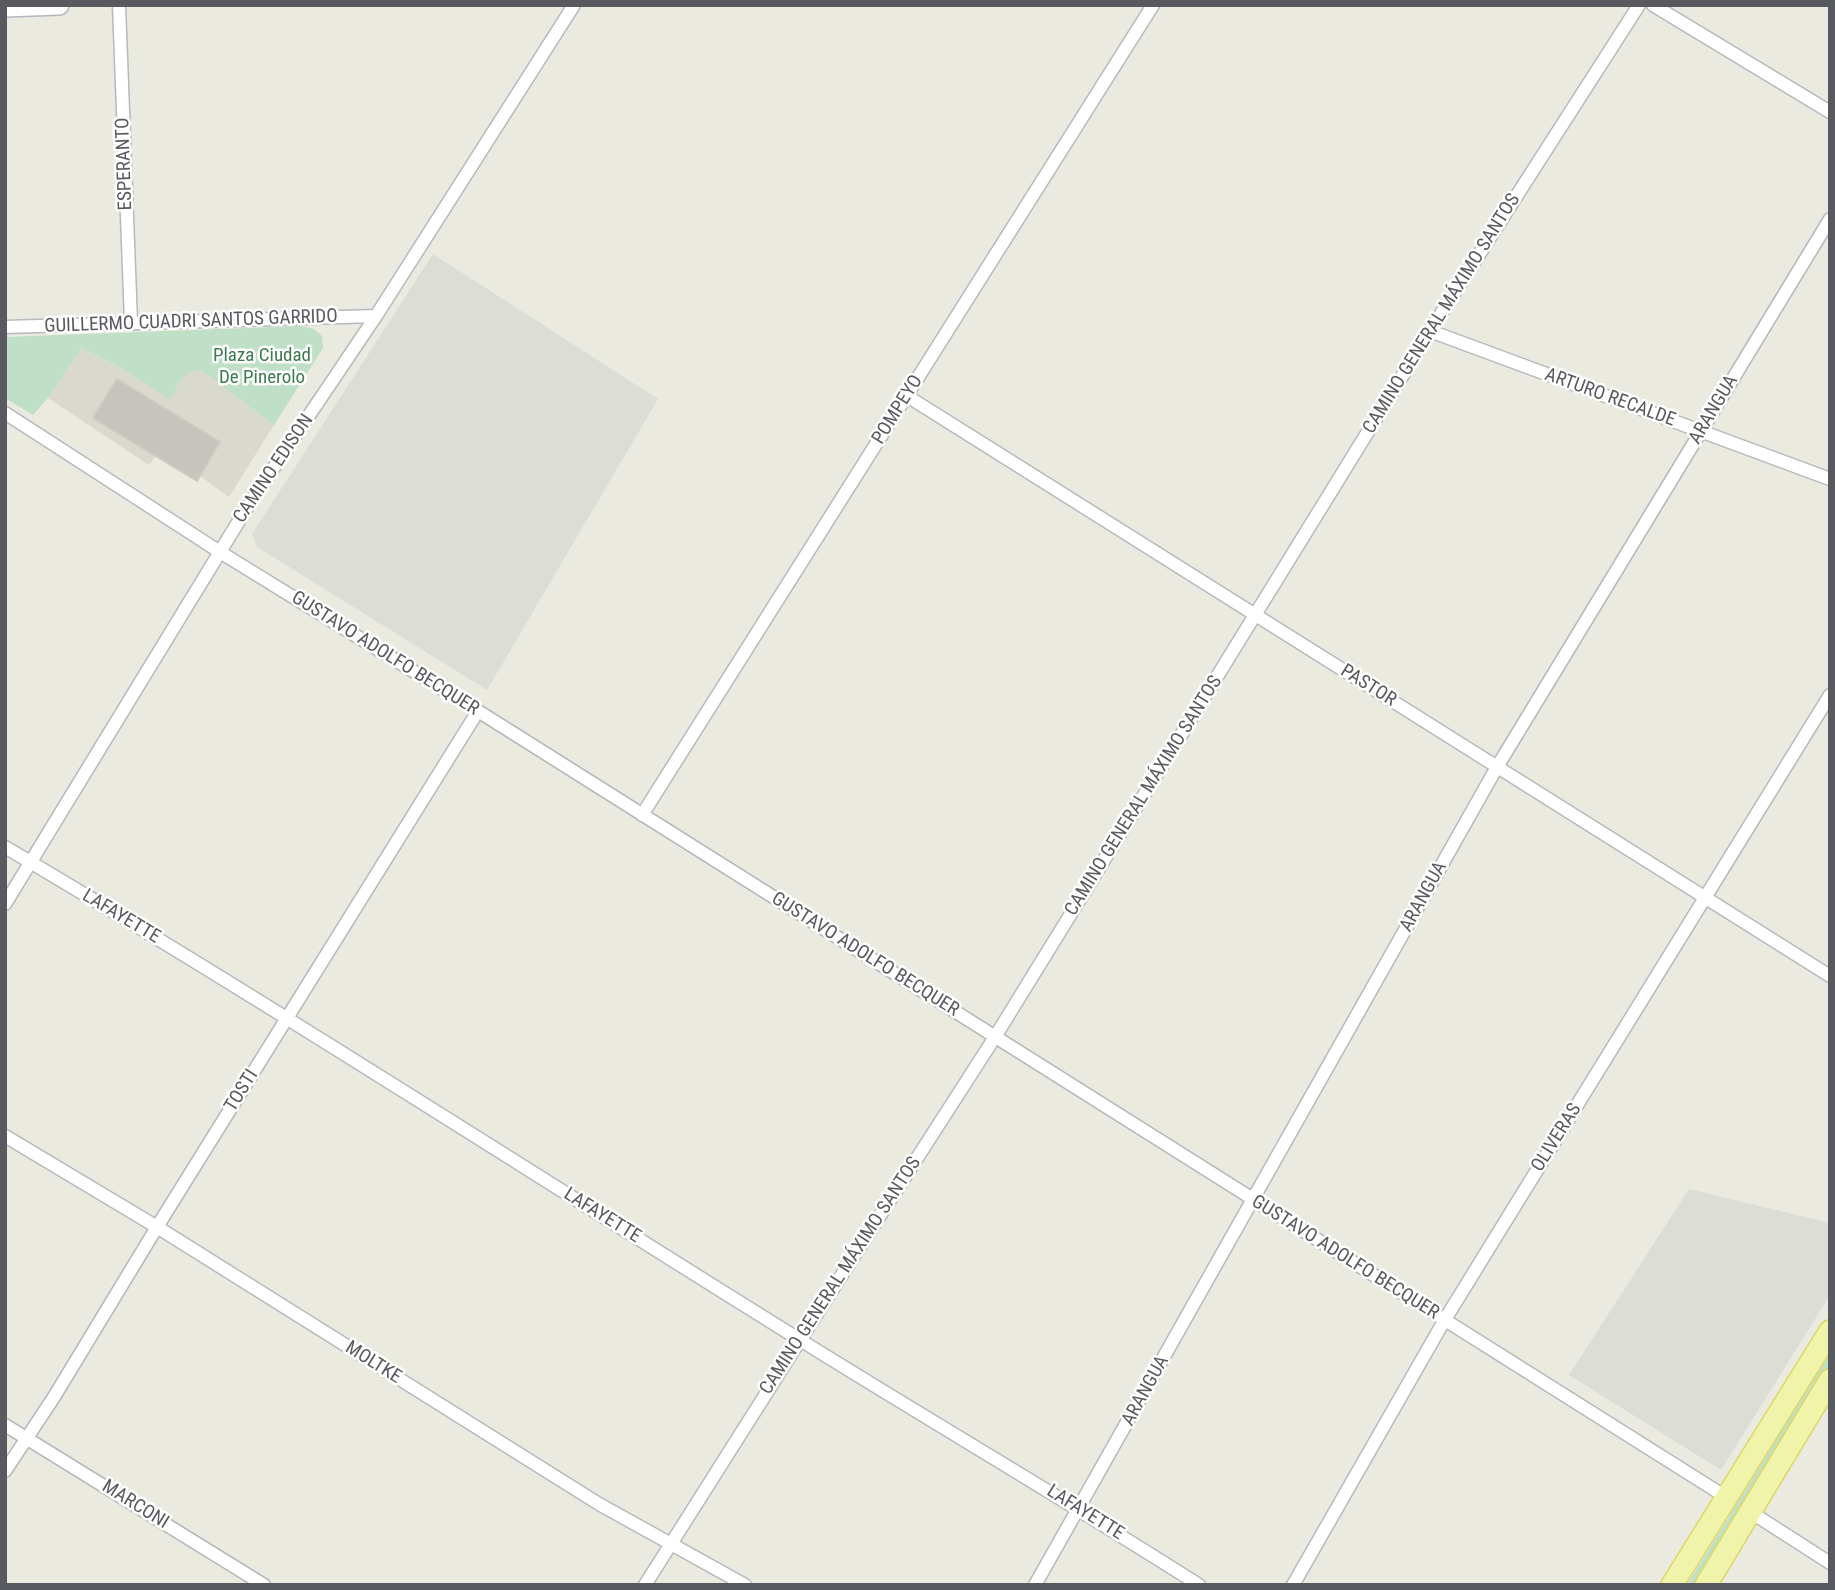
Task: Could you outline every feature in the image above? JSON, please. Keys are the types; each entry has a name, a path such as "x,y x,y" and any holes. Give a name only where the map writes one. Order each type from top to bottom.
{"main road":[{"path":"1672,1585 1830,1331"},
{"path":"1706,1585 1830,1380"}],"street":[{"path":"5,7 59,5"},
{"name":"ESPERANTO","path":"119,5 131,322"},
{"name":"CAMINO EDISON","path":"5,904 248,506 376,316 574,5"},
{"name":"POMPEYO","path":"642,814 1153,5"},
{"name":"CAMINO GENERAL MÁXIMO SANTOS","path":"645,1585 995,1037 1430,331 1639,5"},
{"path":"1653,5 1830,112"},
{"name":"ARANGUA","path":"1035,1585 1497,767 1830,219"},
{"name":"GUILLERMO CUADRI SANTOS GARRIDO","path":"5,327 376,316"},
{"name":"ARTURO RECALDE","path":"1430,331 1830,479"},
{"name":"PASTOR","path":"907,396 1830,976"},
{"name":"GUSTAVO ADOLFO BECQUER","path":"7,417 1726,1497"},
{"name":"OLIVERAS","path":"1293,1585 1444,1321 1830,695"},
{"name":"TOSTI","path":"5,1471 478,711"},
{"name":"LAFAYETTE","path":"5,847 287,1019 800,1340 1080,1508 1199,1585"},
{"name":"MOLTKE","path":"5,1136 157,1227 598,1504 745,1585"},
{"name":"MARCONI","path":"5,1424 264,1585"},
{"path":"1749,1511 1830,1563"}],"shaded area":[{"path":"433,254 658,399 487,690 257,547 252,534"},
{"path":"81,348 118,366 185,374 202,371 274,425 229,497 200,476 197,481 156,456 149,465 48,398"},
{"path":"1689,1189 1830,1223 1830,1295 1721,1470 1569,1375"}],"green space":[{"name":"Plaza Ciudad De Pinerolo","path":"302,326 314,329 322,336 323,348 274,425 202,371 186,375 170,399 118,366 81,348 48,398 33,415 5,398 5,337"},
{"path":"1830,1353 1830,1366 1695,1585 1687,1585"}],"building":[{"path":"117,379 220,442 197,481 93,418"}]}
